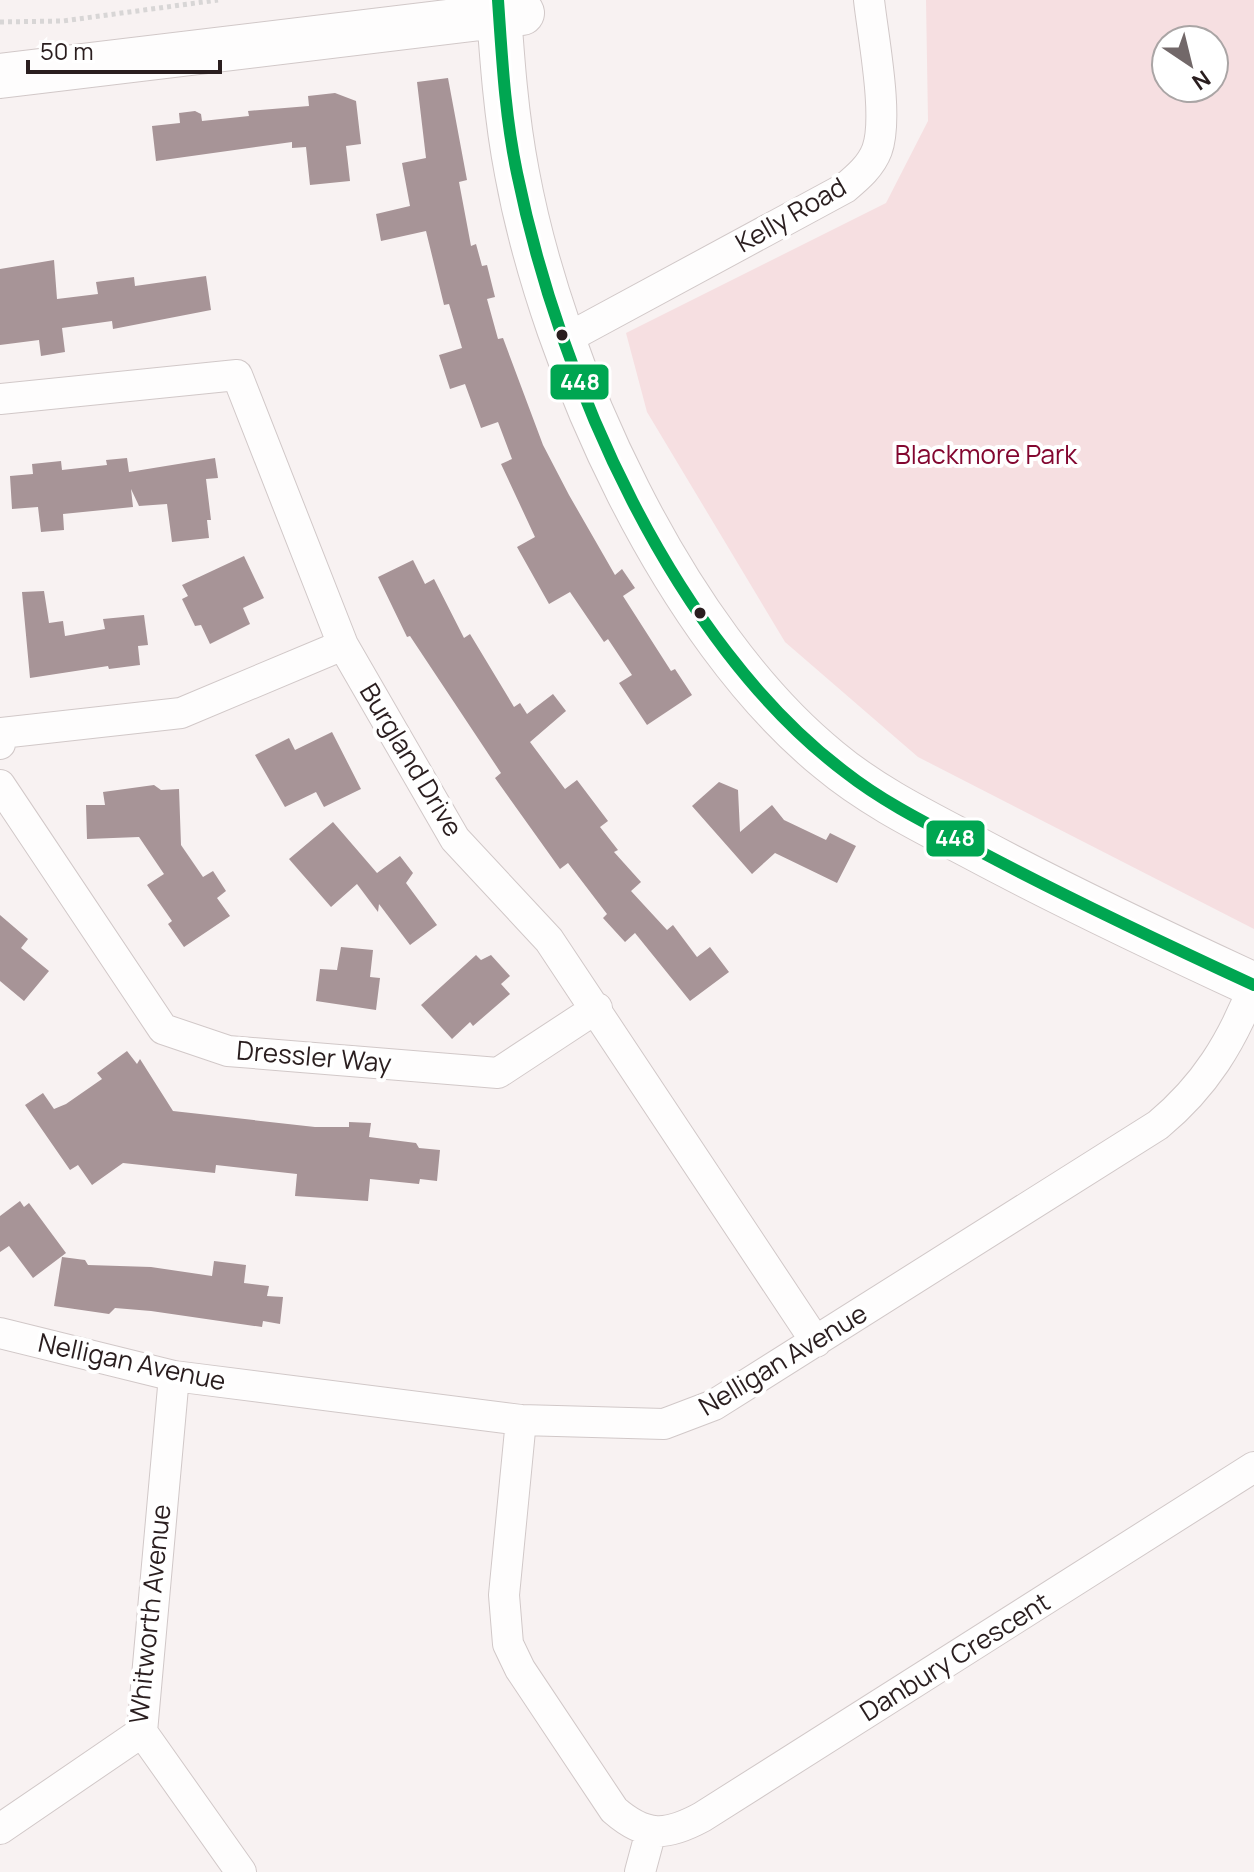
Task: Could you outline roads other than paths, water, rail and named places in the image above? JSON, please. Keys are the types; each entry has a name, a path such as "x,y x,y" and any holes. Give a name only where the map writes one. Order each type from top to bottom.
{"street":[{"path":"0,50 242,25 413,0"},
{"name":"Kelly Road","path":"572,336 845,188 865,171 877,150 882,126 869,0"},
{"path":"0,76 389,27 510,8 517,173 605,439 674,572 715,637 749,682 792,728 830,762 902,809 1078,903 1254,985"},
{"path":"572,336 604,386 692,556 759,656 821,724 911,788 1254,962"},
{"name":"Burgland Drive","path":"0,399 237,375 343,645 455,839 549,940 816,1342"},
{"path":"0,744 1,733 181,713 343,645"},
{"name":"Dressler Way","path":"0,785 163,1029 228,1051 498,1073 597,1008"},
{"name":"Nelligan Avenue","path":"0,1333 174,1376 521,1420 664,1424 714,1405 1158,1125 1182,1105 1219,1060 1254,985"},
{"name":"Whitworth Avenue","path":"0,1829 142,1732 174,1376"},
{"path":"521,1420 504,1595 508,1644 520,1669 614,1810 634,1825 651,1831 640,1872"},
{"name":"Danbury Crescent","path":"651,1831 667,1832 702,1817 1254,1467"},
{"path":"142,1732 241,1872"}],"park label":[{"name":"Blackmore Park","path":"986,455"}]}
